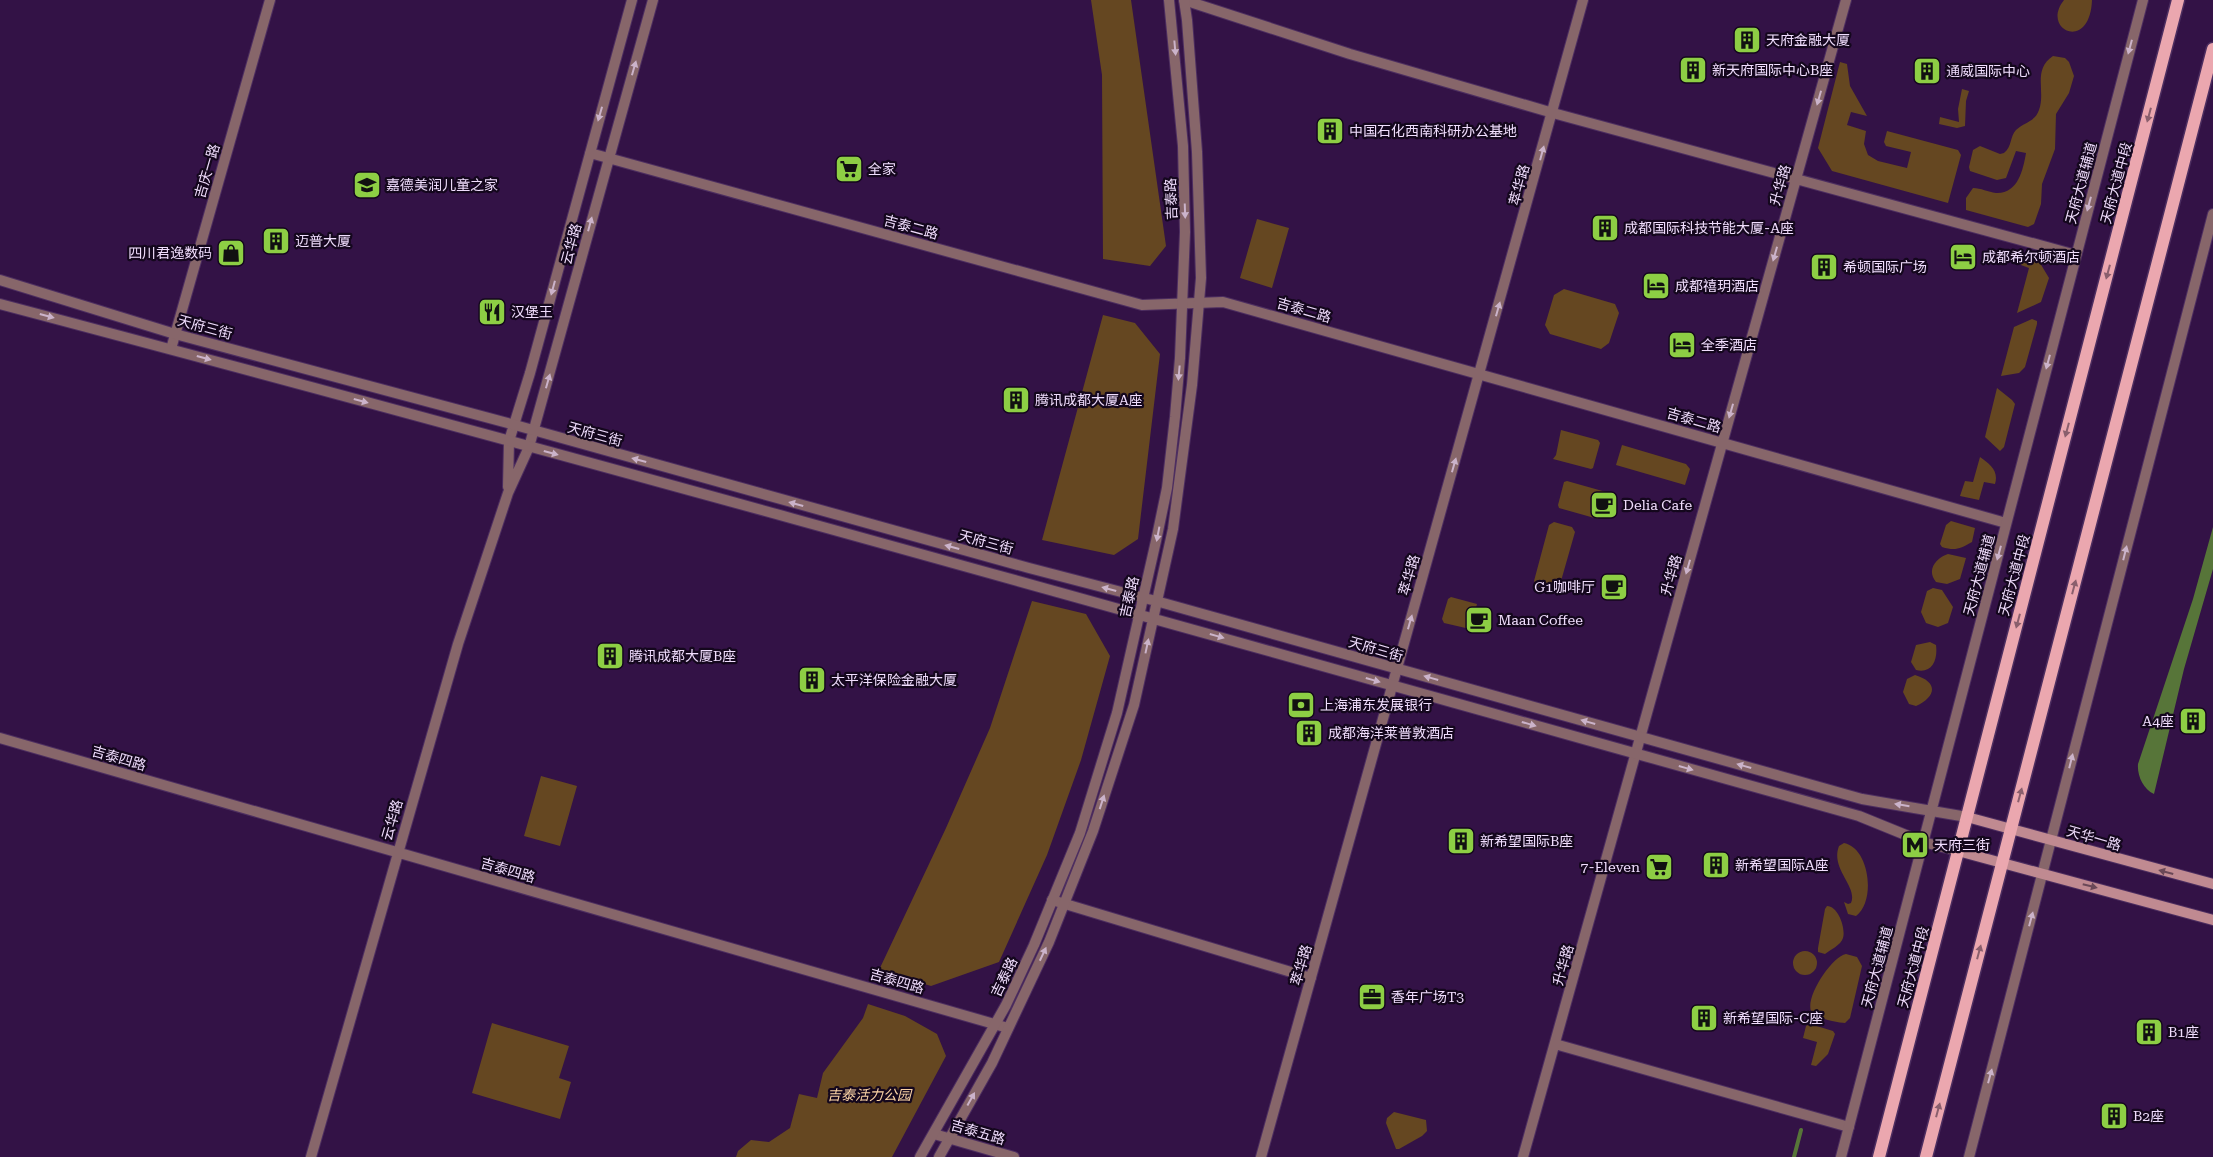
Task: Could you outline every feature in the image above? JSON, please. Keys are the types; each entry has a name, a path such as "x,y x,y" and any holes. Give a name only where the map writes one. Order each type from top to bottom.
{"main road":[{"name":"天府大道中段","path":"1879,1157 2178,0"},
{"path":"1926,1157 2213,49"},
{"name":"天华一路","path":"1967,817 2213,884"},
{"path":"1958,851 2213,920"}],"street":[{"name":"吉庆一路","path":"171,349 270,0"},
{"name":"云华路","path":"508,493 509,441 632,0"},
{"name":"云华路","path":"310,1157 458,644 508,493 533,431 652,0"},
{"name":"吉泰路","path":"920,1157 996,1025 1034,946 1080,833 1117,712 1167,488 1180,358 1186,232 1183,146 1170,0"},
{"name":"吉泰路","path":"939,1157 992,1063 1049,942 1093,831 1134,705 1174,519 1192,385 1201,278 1197,152 1184,0"},
{"path":"1184,0 1350,54 1553,113 2076,256"},
{"name":"萃华路","path":"1261,1157 1584,0"},
{"name":"升华路","path":"1523,1157 1846,0"},
{"name":"天府大道辅道","path":"1841,1157 2143,0"},
{"name":"吉泰二路","path":"590,153 1142,305 1223,302 2006,523"},
{"path":"1969,1157 2213,214"},
{"name":"天府三街","path":"0,280 175,334 515,425 1029,568 1156,601 1862,799 1967,817"},
{"path":"0,304 509,441 1153,618 1859,816 1923,842 1958,851"},
{"name":"吉泰四路","path":"0,738 1008,1028"},
{"path":"1052,900 1311,978"},
{"path":"1555,1044 1849,1127"},
{"name":"吉泰五路","path":"934,1134 1014,1157"}],"green space":[{"path":"1091,0 1131,0 1166,246 1150,266 1103,259 1102,75"},
{"path":"2064,0 2092,0 2089,16 2083,27 2076,31 2068,31 2062,27 2058,20 2058,11"},
{"path":"2053,56 2065,58 2069,62 2074,76 2069,93 2056,114 2055,149 2042,184 2041,204 2034,224 2028,227 1966,210 1966,198 1973,188 1996,193 2003,192 2010,190 2018,180 2026,153 2016,151 2006,178 1997,180 1970,171 1969,167 1973,150 1980,146 2000,154 2007,151 2016,130 2035,117 2039,110 2041,103 2041,74 2047,62"},
{"path":"1840,62 1847,64 1850,86 1867,116 1851,112 1847,125 1866,131 1864,144 1868,155 1878,161 1907,168 1911,152 1886,146 1884,142 1887,131 1958,150 1961,155 1948,203 1832,171 1818,148"},
{"path":"1962,89 1969,91 1966,101 1965,126 1957,128 1939,124 1940,117 1959,122 1958,109"},
{"path":"1257,219 1289,228 1272,288 1240,278"},
{"path":"2023,257 2040,263 2049,278 2041,302 2017,313 2029,268 2021,265"},
{"path":"1564,289 1615,304 1619,313 1609,343 1601,349 1550,334 1545,325 1554,295"},
{"path":"1103,315 1135,323 1160,354 1138,539 1114,555 1042,540"},
{"path":"2032,319 2037,321 2037,324 2025,367 2019,373 2001,376 2014,327"},
{"path":"1997,388 2015,404 2004,447 2000,451 1985,437"},
{"path":"1561,430 1598,440 1600,443 1593,468 1553,459 1556,455"},
{"path":"1622,445 1686,464 1690,469 1685,485 1616,465"},
{"path":"1980,457 1995,472 1995,484 1984,482 1979,500 1960,496 1965,481 1973,482"},
{"path":"1567,481 1606,492 1598,519 1559,508 1558,505 1564,482"},
{"path":"1951,521 1975,528 1972,542 1957,549 1942,547 1940,544 1946,525"},
{"path":"1554,522 1572,527 1575,532 1559,588 1554,591 1536,586 1534,581 1549,525"},
{"path":"1948,554 1966,558 1960,579 1947,584 1936,582 1933,578 1932,569 1936,561"},
{"path":"1933,588 1942,590 1953,607 1948,623 1938,627 1926,623 1921,612 1927,591"},
{"path":"1451,597 1477,604 1470,629 1444,623 1442,619 1448,599"},
{"path":"1032,601 1086,614 1110,656 1081,760 1047,855 999,962 931,986 879,970 946,828 990,728"},
{"path":"1930,642 1936,645 1936,656 1933,665 1926,670 1916,670 1911,662 1916,645"},
{"path":"1915,675 1928,681 1932,689 1928,698 1916,706 1909,704 1903,692 1907,679"},
{"path":"541,776 577,786 560,846 524,836"},
{"path":"1844,843 1853,847 1860,855 1867,876 1868,888 1866,899 1862,909 1856,916 1848,914 1844,902 1851,903 1852,897 1851,890 1838,862 1839,846"},
{"path":"1827,906 1838,913 1844,934 1840,943 1825,954 1818,952 1818,948"},
{"path":"1805,951 1813,955 1817,963 1813,971 1805,975 1797,971 1793,963 1797,955"},
{"path":"1846,954 1857,957 1862,966 1850,1018 1845,1023 1818,1017 1812,1013 1810,1007 1815,989 1826,971 1840,957"},
{"name":"吉泰活力公园","path":"868,1004 905,1016 937,1034 946,1056 892,1157 736,1157 738,1151 751,1140 769,1142 790,1128 799,1094 817,1098 823,1073 863,1018"},
{"path":"492,1023 569,1046 559,1078 571,1082 560,1119 472,1093"},
{"path":"1810,1024 1833,1031 1835,1034 1828,1054 1816,1066 1811,1065 1817,1042 1803,1038 1806,1026"},
{"path":"1394,1112 1426,1120 1427,1131 1422,1136 1396,1149 1386,1123 1387,1118"}],"shaded area":[{"path":"2213,527 2213,569 2184,669 2154,794 2147,789 2142,781 2138,764 2193,599"}],"waterway":[{"path":"1794,1157 1801,1130"}],"place":[{"name":"天府金融大厦","path":"1747,40"},
{"name":"新天府国际中心B座","path":"1693,70"},
{"name":"通威国际中心","path":"1927,71"},
{"name":"中国石化西南科研办公基地","path":"1330,131"},
{"name":"全家","path":"849,169"},
{"name":"嘉德美润儿童之家","path":"367,185"},
{"name":"成都国际科技节能大厦-A座","path":"1605,228"},
{"name":"迈普大厦","path":"276,241"},
{"name":"四川君逸数码","path":"231,253"},
{"name":"成都希尔顿酒店","path":"1963,257"},
{"name":"希顿国际广场","path":"1824,267"},
{"name":"成都禧玥酒店","path":"1656,286"},
{"name":"汉堡王","path":"492,312"},
{"name":"全季酒店","path":"1682,345"},
{"name":"腾讯成都大厦A座","path":"1016,400"},
{"name":"Delia Cafe","path":"1604,505"},
{"name":"G1咖啡厅","path":"1614,587"},
{"name":"Maan Coffee","path":"1479,620"},
{"name":"腾讯成都大厦B座","path":"610,656"},
{"name":"太平洋保险金融大厦","path":"812,680"},
{"name":"上海浦东发展银行","path":"1301,705"},
{"name":"A4座","path":"2193,721"},
{"name":"成都海洋莱普敦酒店","path":"1309,733"},
{"name":"新希望国际B座","path":"1461,841"},
{"name":"天府三街","path":"1915,845"},
{"name":"新希望国际A座","path":"1716,865"},
{"name":"7-Eleven","path":"1659,867"},
{"name":"香年广场T3","path":"1372,997"},
{"name":"新希望国际-C座","path":"1704,1018"},
{"name":"B1座","path":"2149,1032"},
{"name":"B2座","path":"2114,1116"}]}
